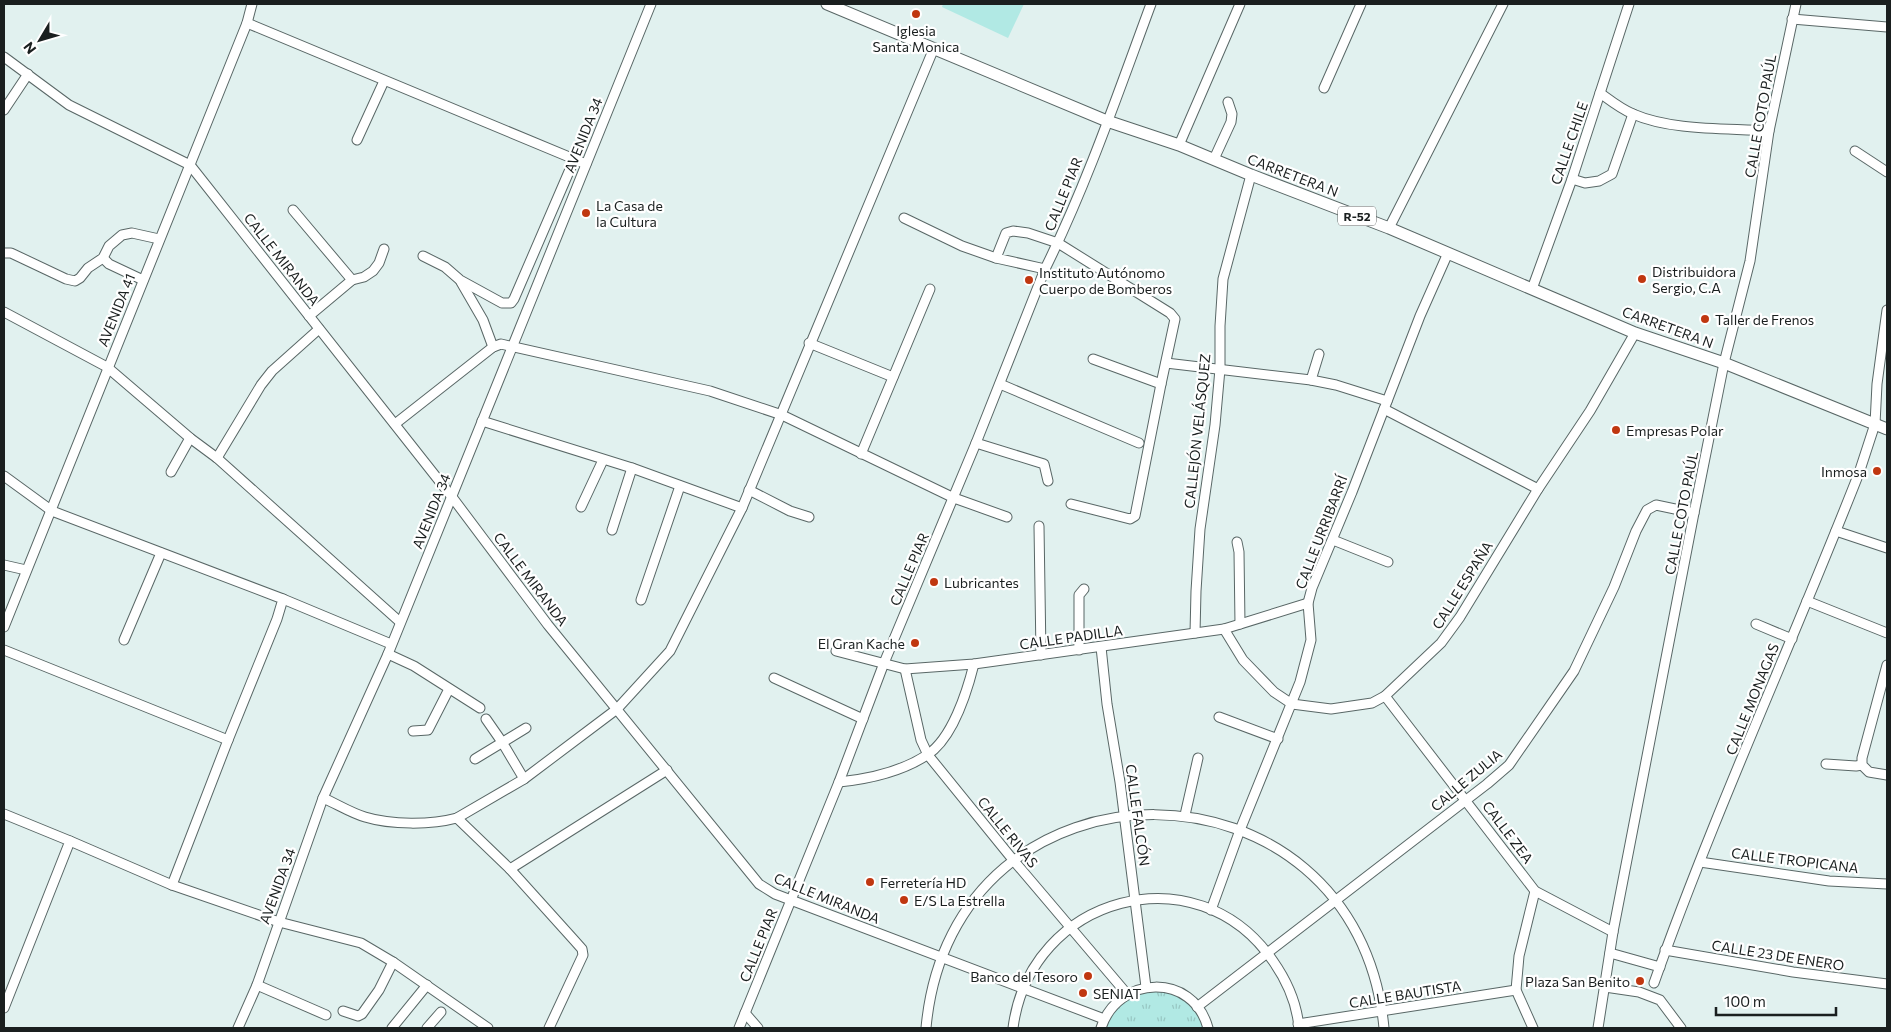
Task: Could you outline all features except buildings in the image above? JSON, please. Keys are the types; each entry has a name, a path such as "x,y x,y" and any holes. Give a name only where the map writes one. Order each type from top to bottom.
{"main road":[{"name":"CARRETERA N","path":"827,4 1107,121 1179,145 1250,175 1389,228 1635,333 1724,363 1887,429"}],"street":[{"name":"AVENIDA 41","path":"4,627 247,23 252,4"},
{"name":"AVENIDA 34","path":"238,1028 256,985 323,798 388,654 651,4"},
{"name":"CALLE PIAR","path":"739,1028 839,782 884,663 954,498 1045,269 1058,244 1151,4"},
{"path":"1179,145 1240,4"},
{"path":"1324,88 1361,4"},
{"path":"1389,228 1503,4"},
{"name":"CALLE CHILE","path":"1532,289 1572,179 1629,4"},
{"name":"CALLE COTO PAÚL","path":"1598,1028 1613,932 1694,514 1724,363 1750,261 1769,131 1796,4"},
{"path":"1792,19 1887,27"},
{"path":"247,23 586,164"},
{"path":"323,798 365,817 390,822 434,823 457,818 524,779 617,709 670,651 742,508 934,48"},
{"name":"CALLE MIRANDA","path":"4,57 69,105 190,164 452,497 548,625 759,884 767,890 791,900 1023,989 1102,1024"},
{"path":"4,110 28,74"},
{"path":"357,140 384,81"},
{"path":"1600,93 1616,105 1633,114 1652,120 1686,126 1769,131"},
{"path":"1214,160 1231,122 1232,114 1228,102"},
{"path":"1572,179 1585,183 1599,182 1612,174 1633,114"},
{"path":"1856,151 1887,172"},
{"path":"423,256 445,268 460,280 502,303 510,303 514,299 574,160"},
{"name":"CALLEJÓN VELÁSQUEZ","path":"1195,633 1200,529 1220,369 1220,326 1224,279 1250,175"},
{"path":"292,210 352,280"},
{"path":"904,218 962,246 996,258 1045,269"},
{"path":"996,258 1006,233 1009,231 1028,233 1058,244 1170,313 1176,319 1135,516 1130,519 1071,504"},
{"path":"4,252 66,279 75,281 88,268 103,258 109,246 122,235 132,233 159,239"},
{"path":"309,316 352,280 364,277 373,271 379,263 384,249"},
{"name":"CALLE URRIBARRÍ","path":"1211,910 1240,830 1300,682 1310,640 1308,603 1312,588 1420,316 1448,253"},
{"path":"103,258 109,264 143,280"},
{"path":"460,280 483,320 493,347"},
{"path":"861,454 930,289"},
{"name":"CALLE MONAGAS","path":"1654,983 1700,862 1859,473 1875,424 1877,384 1887,310"},
{"path":"4,312 107,367 190,438 217,458 400,622"},
{"path":"217,458 261,385 272,371 319,329"},
{"name":"CALLE ESPAÑA","path":"1224,629 1243,660 1274,692 1292,704 1331,709 1355,707 1372,703 1385,696 1441,643 1460,617 1538,489 1590,411 1635,333"},
{"path":"810,343 893,377"},
{"path":"395,424 493,347 501,344 710,391 782,415 954,498 1007,517"},
{"path":"1311,380 1319,354"},
{"path":"1093,359 1161,384"},
{"path":"1166,363 1311,380 1336,385 1385,405 1538,489"},
{"path":"1000,384 1139,443"},
{"path":"482,421 632,468 742,508"},
{"path":"171,472 190,438"},
{"path":"976,443 1044,464 1048,481"},
{"path":"581,507 603,460"},
{"path":"612,530 632,468"},
{"path":"4,476 52,510 283,599 392,644"},
{"path":"641,600 680,486"},
{"path":"749,490 790,511 809,517"},
{"name":"CALLE ZULIA","path":"1197,1007 1268,954 1509,765 1574,671 1614,587 1636,530 1647,510 1656,505 1694,514"},
{"path":"1039,526 1041,655"},
{"path":"1836,531 1887,548"},
{"path":"1332,540 1388,562"},
{"path":"1237,542 1240,552 1240,624"},
{"path":"124,640 161,553"},
{"path":"4,565 26,570"},
{"path":"1079,650 1079,595 1084,589"},
{"path":"172,886 277,619 283,599"},
{"path":"1807,601 1887,633"},
{"name":"CALLE PADILLA","path":"836,651 905,669 974,664 1224,629 1308,603"},
{"path":"1756,624 1792,639"},
{"name":"CALLE FALCÓN","path":"1101,647 1107,704 1124,815 1146,987"},
{"path":"4,650 228,740"},
{"path":"388,654 414,666 480,708"},
{"path":"839,782 859,780 887,773 928,755 955,719 963,702 974,664"},
{"path":"1862,765 1862,758 1887,665"},
{"name":"CALLE RIVAS","path":"905,669 921,740 928,755 1014,861 1127,994"},
{"path":"774,678 863,719"},
{"path":"413,731 428,730 449,689"},
{"name":"CALLE ZEA","path":"1385,696 1535,891 1613,932"},
{"path":"1218,717 1278,739"},
{"path":"486,719 524,779"},
{"path":"475,759 526,728"},
{"path":"1184,816 1198,758"},
{"path":"1826,764 1862,765 1869,772 1887,776"},
{"path":"510,869 667,770"},
{"path":"4,814 172,886 279,922 361,943 393,962 488,1028"},
{"path":"926,1028 930,1000 942,958 955,930 991,882 1014,861 1043,842 1066,831 1124,815 1154,814 1203,819 1240,830 1258,838 1292,859 1322,886 1352,926 1366,954 1376,983 1384,1028"},
{"path":"457,818 510,869 582,950 584,955 549,1028"},
{"path":"4,1008 70,841"},
{"name":"CALLE TROPICANA","path":"1700,862 1829,881 1887,884"},
{"path":"1533,1028 1516,990 1519,956 1535,891"},
{"path":"1013,1028 1018,1002 1037,960 1058,937 1069,927 1100,909 1135,900 1174,900 1193,904 1211,910 1242,928 1268,954 1288,987 1298,1026"},
{"name":"CALLE 23 DE ENERO","path":"1665,950 1793,972 1887,984"},
{"path":"1610,953 1660,966"},
{"path":"343,1011 358,1016 362,1014 379,990 393,962"},
{"path":"1639,992 1654,983 1660,1000 1681,1028"},
{"path":"256,985 326,1015"},
{"path":"392,1028 427,985"},
{"path":"1102,1024 1113,1005 1127,994 1146,987 1165,988 1183,995 1197,1007 1208,1028"},
{"path":"1605,987 1639,992 1660,1000"},
{"name":"CALLE BAUTISTA","path":"1298,1026 1516,990"},
{"path":"427,1028 441,1012"},
{"path":"745,1013 758,1028"}],"green space":[{"path":"943,4 1024,4 1008,38 942,7"},
{"path":"1140,989 1183,995 1208,1028 1101,1028 1104,1019"}],"place":[{"name":"Iglesia Santa Monica","path":"916,14"},
{"name":"La Casa de la Cultura","path":"586,213"},
{"name":"Distribuidora Sergio, C.A","path":"1642,279"},
{"name":"Instituto Autónomo Cuerpo de Bomberos","path":"1029,280"},
{"name":"Taller de Frenos","path":"1705,319"},
{"name":"Empresas Polar","path":"1616,430"},
{"name":"Inmosa","path":"1877,471"},
{"name":"Lubricantes","path":"934,582"},
{"name":"El Gran Kache","path":"915,643"},
{"name":"Ferretería HD","path":"870,882"},
{"name":"E/S La Estrella","path":"904,900"},
{"name":"Banco del Tesoro","path":"1088,976"},
{"name":"Plaza San Benito","path":"1640,981"},
{"name":"SENIAT","path":"1083,993"}]}
